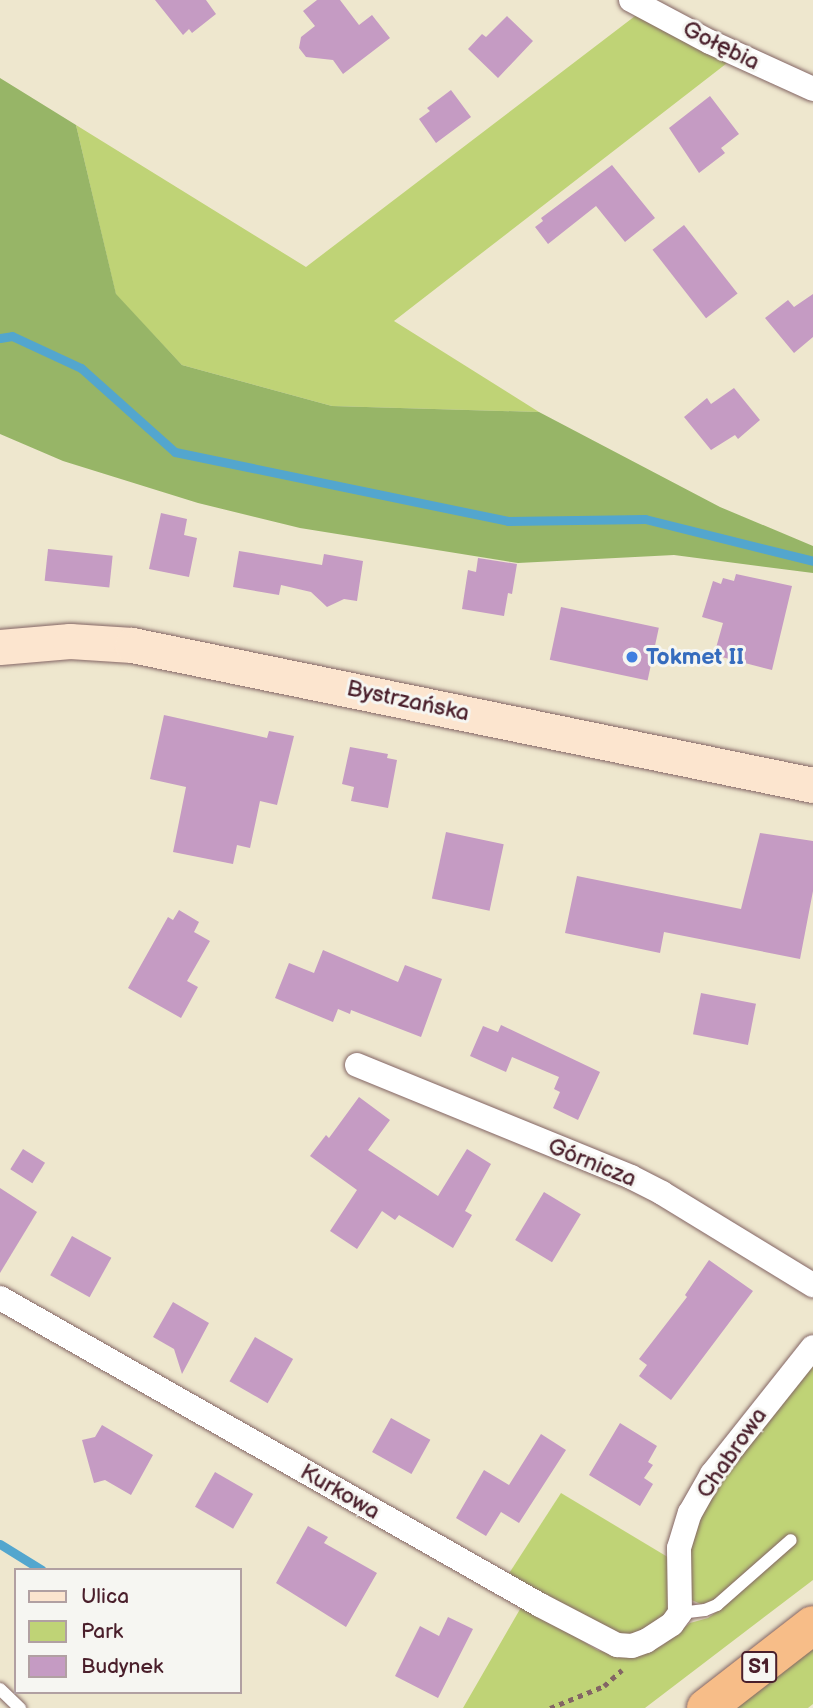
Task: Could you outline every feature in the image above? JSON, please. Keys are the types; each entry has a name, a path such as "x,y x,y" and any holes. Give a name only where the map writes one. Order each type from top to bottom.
{"highway":[{"name":"S1","path":"706,1708 813,1625"}],"main road":[{"name":"Bystrzańska","path":"0,647 71,641 132,645 813,785"}],"street":[{"name":"Gołębia","path":"631,0 710,42 813,89"},
{"name":"Górnicza","path":"357,1065 631,1177 663,1193 813,1285"},
{"name":"Kurkowa","path":"0,1298 602,1640 632,1646"},
{"name":"Chabrowa","path":"680,1613 679,1549 690,1513 712,1474 813,1347"},
{"path":"632,1646 661,1633 680,1613"}],"lane":[{"path":"680,1613 705,1610 717,1605 791,1540"},
{"path":"0,1689 20,1708"}],"path":[{"path":"550,1708 604,1686 619,1675 629,1661 632,1646"}],"green space":[{"path":"639,13 731,60 394,321 539,412 332,406 182,365 116,295 76,125 306,267"},
{"path":"0,78 76,125 116,294 182,365 332,406 539,412 720,507 813,546 813,573 674,555 518,563 300,528 198,503 63,461 0,434"},
{"path":"813,1356 813,1580 645,1708 463,1708 523,1604 597,1650 615,1655 641,1655 663,1645 690,1623 708,1618 722,1608 797,1542 790,1535 713,1601 701,1604 689,1599 689,1547 717,1481"},
{"path":"561,1493 671,1559 671,1606 664,1618 640,1632 616,1636 506,1578"},
{"path":"813,1648 813,1704 808,1708 735,1708"}],"building":[{"path":"155,0 206,0 216,14 192,33 189,29 183,35"},
{"path":"317,0 340,0 359,25 372,15 390,38 343,74 333,60 306,57 299,48 301,37 315,26 303,11"},
{"path":"507,16 533,41 498,78 468,49 482,34 486,37"},
{"path":"451,90 471,117 436,143 419,119 430,111 427,108"},
{"path":"710,96 739,134 721,148 725,153 699,173 669,128"},
{"path":"612,165 655,218 625,242 596,206 548,244 535,227 543,221 541,218"},
{"path":"684,225 738,294 706,318 652,250"},
{"path":"813,294 813,337 794,353 765,318 788,300 794,307"},
{"path":"734,388 760,420 738,439 735,435 711,450 684,417 707,398 711,404"},
{"path":"161,513 187,519 184,535 197,538 189,577 149,569"},
{"path":"48,549 113,556 109,588 45,581"},
{"path":"239,551 322,565 324,554 363,561 357,601 344,599 327,607 311,592 281,585 279,595 233,587"},
{"path":"478,558 517,564 512,594 508,593 504,616 462,609 468,570 476,572"},
{"path":"736,574 792,586 772,670 714,655 723,623 702,617 713,581 721,584 723,578 734,581"},
{"path":"561,607 659,628 648,681 550,660"},
{"path":"164,715 267,738 269,731 294,736 277,805 260,801 250,848 237,845 233,864 173,852 186,787 150,779"},
{"path":"350,747 388,754 387,758 397,760 388,808 351,801 354,787 342,784"},
{"path":"446,832 504,844 490,911 432,899"},
{"path":"760,833 813,841 813,891 800,959 664,932 660,953 565,933 577,876 741,909"},
{"path":"179,910 199,922 194,932 210,941 187,981 198,987 181,1018 128,988 168,917 173,920"},
{"path":"323,950 398,982 405,965 442,979 421,1037 351,1010 350,1014 338,1009 333,1022 275,998 289,963 314,973"},
{"path":"701,993 756,1004 748,1045 693,1034"},
{"path":"501,1025 600,1072 578,1120 553,1108 560,1092 554,1089 559,1077 512,1057 506,1072 470,1056 483,1026 498,1032"},
{"path":"359,1097 390,1120 368,1150 438,1196 467,1149 491,1164 465,1211 472,1215 453,1248 399,1215 395,1220 382,1211 357,1249 330,1231 357,1190 310,1156 326,1135 329,1138"},
{"path":"23,1149 45,1163 32,1183 10,1169"},
{"path":"0,1188 37,1212 0,1273"},
{"path":"544,1192 581,1214 552,1262 515,1240"},
{"path":"72,1236 111,1258 90,1297 50,1275"},
{"path":"709,1260 753,1291 671,1400 639,1376 647,1365 639,1359 687,1297 685,1295"},
{"path":"173,1302 209,1323 182,1374 174,1349 153,1337"},
{"path":"255,1337 293,1359 268,1403 230,1381"},
{"path":"391,1418 430,1440 411,1474 372,1452"},
{"path":"620,1423 657,1446 648,1462 653,1465 644,1478 653,1484 640,1506 589,1475"},
{"path":"102,1425 153,1455 131,1495 105,1480 94,1483 82,1440 95,1437"},
{"path":"541,1434 566,1450 519,1523 501,1512 486,1536 456,1518 484,1470 509,1485"},
{"path":"215,1472 253,1494 233,1529 195,1507"},
{"path":"308,1526 328,1537 324,1543 377,1573 346,1627 276,1583"},
{"path":"448,1617 473,1629 438,1698 395,1676 420,1626 439,1636"}],"waterway":[{"path":"0,338 12,336 81,368 175,452 508,521 645,519 813,561"},
{"path":"0,1544 39,1568"}],"place":[{"name":"Tokmet II","path":"632,657"}]}
